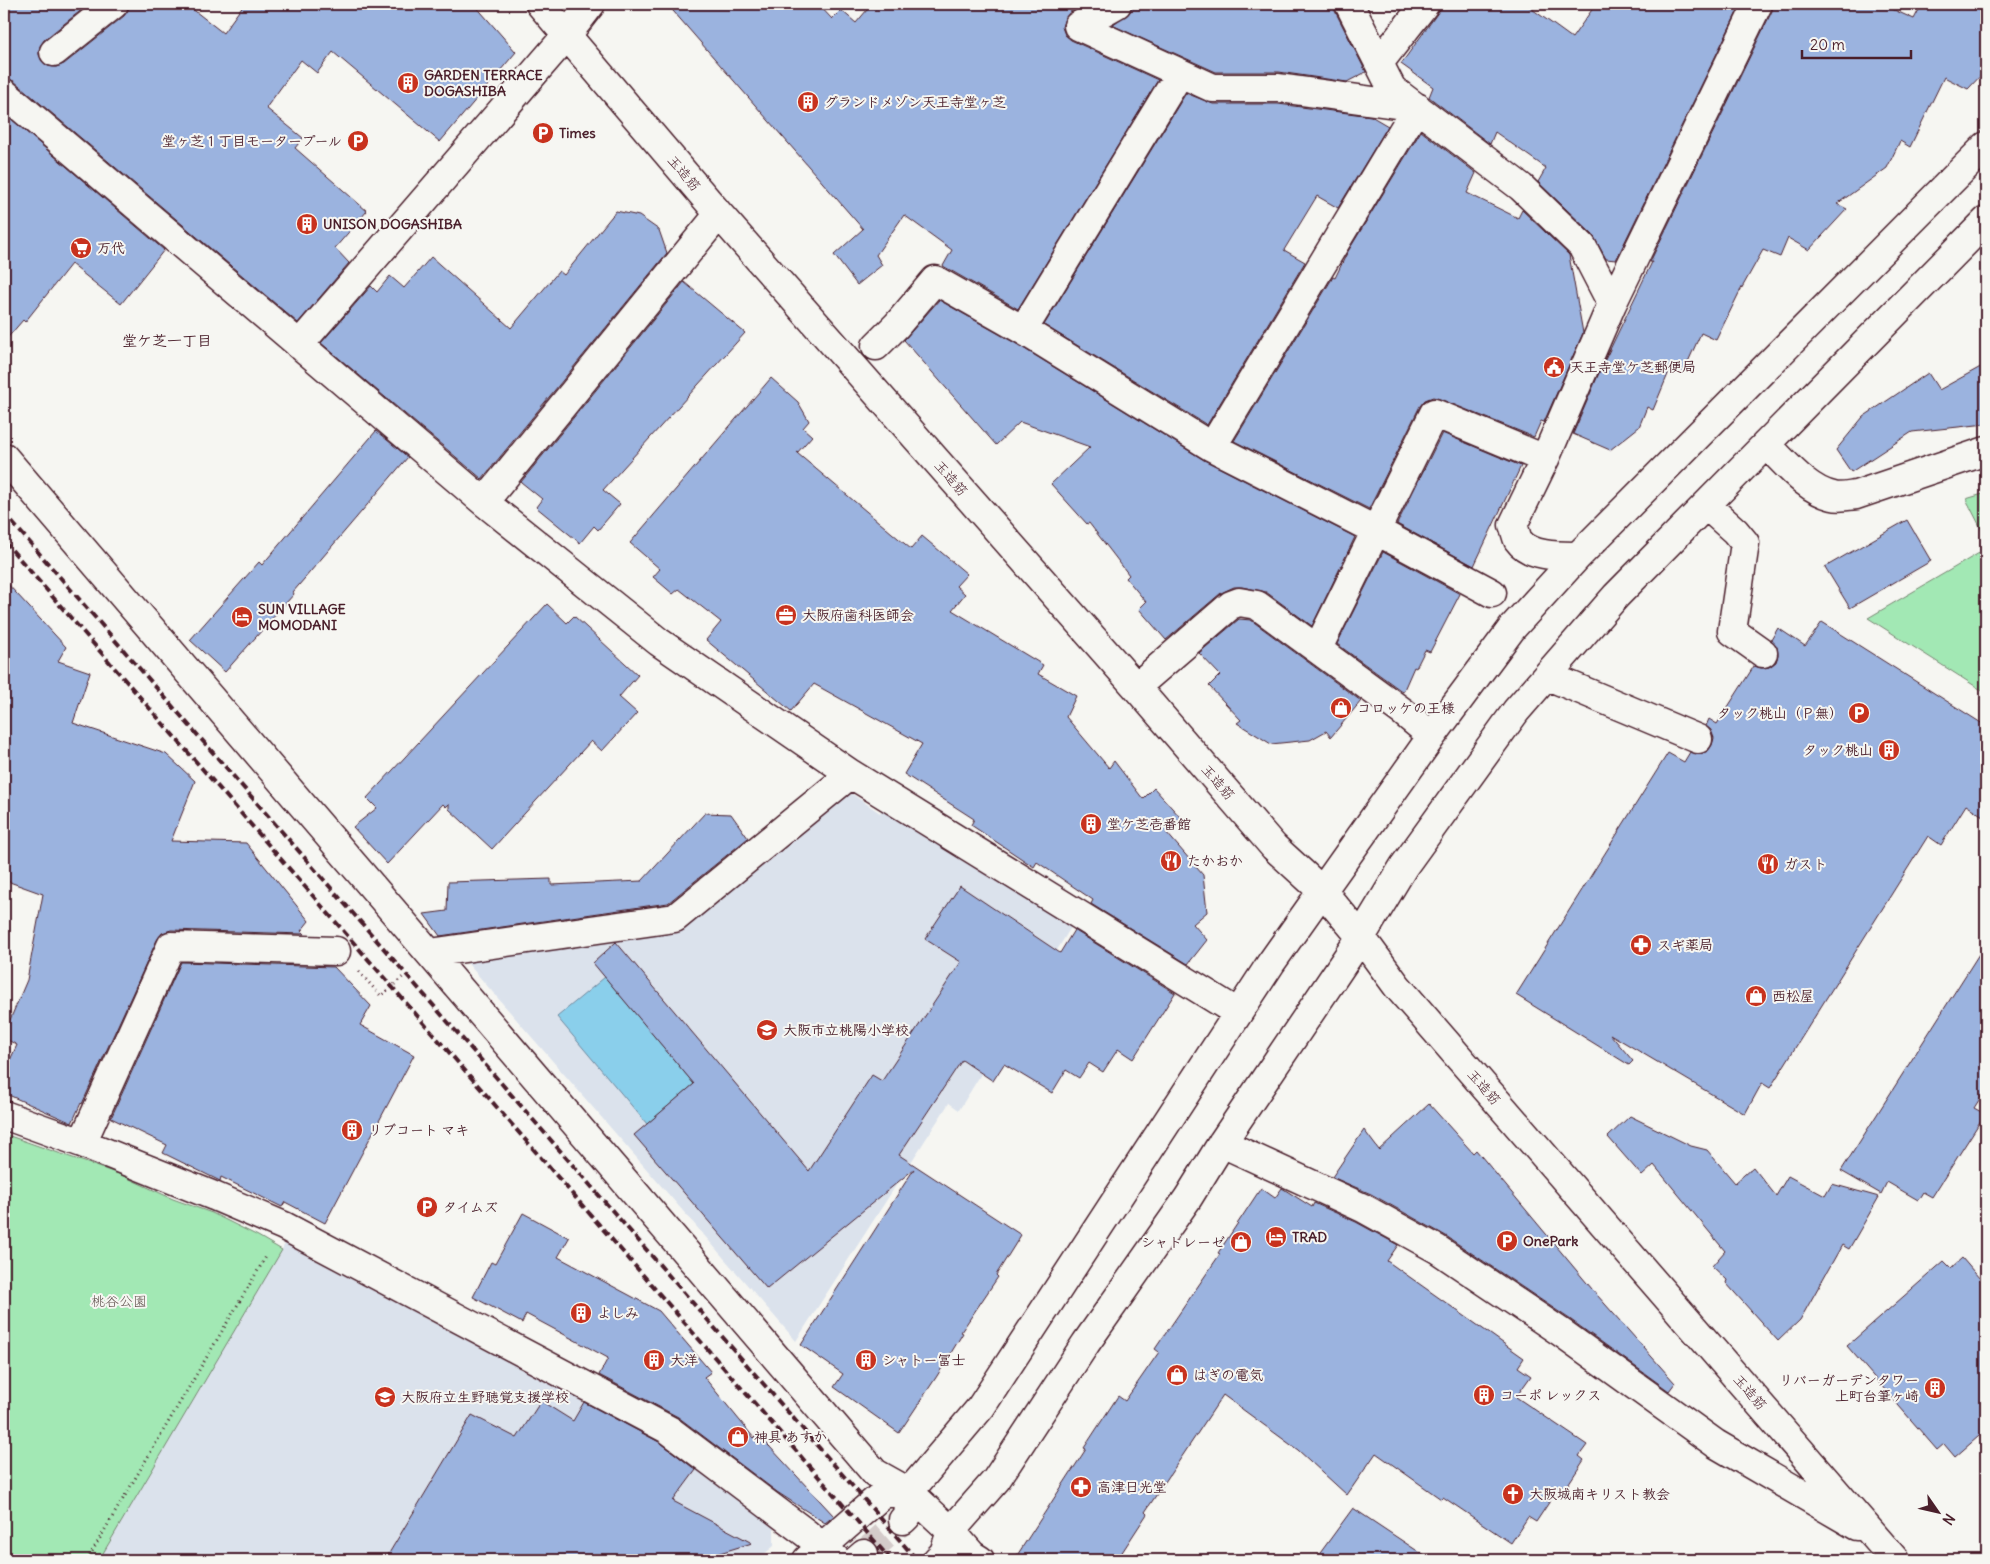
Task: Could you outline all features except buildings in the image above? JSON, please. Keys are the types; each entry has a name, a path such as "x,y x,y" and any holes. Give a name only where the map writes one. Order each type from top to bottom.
{"street":[{"name":"玉造筋","path":"540,4 719,214 1136,687 1274,847 1322,891 1361,937 1397,986 1895,1560"},
{"path":"299,345 567,35 591,4"},
{"path":"1117,4 1078,26 1213,88 1279,88 1416,107"},
{"path":"1350,4 1392,89 1521,187 1582,246 1612,304"},
{"path":"1379,63 1425,4"},
{"path":"1578,556 1546,556 1530,549 1518,540 1513,525 1545,459 1612,304 1758,4"},
{"path":"54,52 98,8"},
{"path":"1023,330 1180,73"},
{"path":"4,93 484,502 659,642 851,774 1238,1013"},
{"path":"1212,448 1416,107"},
{"path":"903,1520 907,1516 910,1492 981,1407 1271,963 1432,736 1513,627 1578,556 1986,146"},
{"path":"484,502 719,214"},
{"path":"940,1553 996,1480 1086,1343 1188,1198 1361,937 1404,866 1516,711 1616,596 1986,221"},
{"path":"876,346 897,325 935,280 1023,330 1212,448 1376,531 1492,593"},
{"path":"1318,648 1434,413 1545,459"},
{"path":"1766,444 1806,482 1820,491 1840,497 1856,495 1986,451"},
{"path":"4,458 875,1473 910,1492 940,1553"},
{"path":"1706,505 1735,531 1745,544 1732,631 1763,652"},
{"path":"1136,687 1231,605 1239,602 1258,605 1318,648 1432,736"},
{"path":"1548,676 1698,739"},
{"path":"430,953 675,918 851,774"},
{"path":"82,1143 171,946 336,951"},
{"path":"4,1115 82,1143 284,1226 668,1430 822,1556 884,1493 910,1492"},
{"path":"1222,1144 1363,1208 1436,1249 1562,1333 1716,1444 1875,1536"},
{"path":"940,1553 972,1555 980,1560"}],"path":[{"path":"336,951 342,952 381,996 430,953"},
{"path":"88,1560 284,1226"}],"shaded area":[{"name":"大阪市立桃陽小学校","path":"843,788 880,813 886,804 1073,924 959,1110 949,1103 796,1341 463,958 681,924"},
{"name":"大阪府立生野聴覚支援学校","path":"285,1244 661,1443 774,1522 774,1546 757,1560 99,1560"}],"green space":[{"path":"1986,493 1986,538 1966,499"},
{"path":"1986,549 1986,693 1868,618"},
{"name":"桃谷公園","path":"4,1134 119,1174 173,1199 212,1213 282,1250 99,1560 4,1560"}],"water":[{"path":"605,977 694,1084 647,1124 557,1017"}],"tunnel":[{"path":"864,1554 903,1520"}],"railway":[{"path":"4,513 917,1560"},
{"path":"4,541 891,1560"}],"place":[{"name":"GARDEN TERRACE DOGASHIBA","path":"408,83"},
{"name":"グランドメゾン天王寺堂ヶ芝","path":"808,102"},
{"name":"Times","path":"543,133"},
{"name":"堂ヶ芝１丁目モータープール","path":"358,141"},
{"name":"UNISON DOGASHIBA","path":"307,224"},
{"name":"万代","path":"81,248"},
{"name":"天王寺堂ケ芝郵便局","path":"1554,367"},
{"name":"大阪府歯科医師会","path":"786,615"},
{"name":"SUN VILLAGE MOMODANI","path":"242,617"},
{"name":"コロッケの王様","path":"1341,708"},
{"name":"タック桃山（Ｐ無）","path":"1859,713"},
{"name":"タック桃山","path":"1889,750"},
{"name":"堂ケ芝壱番館","path":"1091,824"},
{"name":"たかおか","path":"1171,861"},
{"name":"ガスト","path":"1768,864"},
{"name":"スギ薬局","path":"1641,945"},
{"name":"西松屋","path":"1756,996"},
{"name":"大阪市立桃陽小学校","path":"767,1030"},
{"name":"リブコート マキ","path":"352,1130"},
{"name":"タイムズ","path":"427,1207"},
{"name":"TRAD","path":"1276,1237"},
{"name":"OnePark","path":"1507,1241"},
{"name":"シャトレーゼ","path":"1241,1242"},
{"name":"よしみ","path":"581,1313"},
{"name":"大洋","path":"654,1360"},
{"name":"シャトー冨士","path":"866,1360"},
{"name":"はぎの電気","path":"1177,1375"},
{"name":"リバーガーデンタワー 上町台筆ヶ崎","path":"1935,1388"},
{"name":"コーポ レックス","path":"1484,1395"},
{"name":"大阪府立生野聴覚支援学校","path":"385,1397"},
{"name":"神具 あすか","path":"738,1437"},
{"name":"高津日光堂","path":"1081,1487"},
{"name":"大阪城南キリスト教会","path":"1513,1494"}],"district":[{"name":"堂ケ芝一丁目","path":"167,340"}]}
